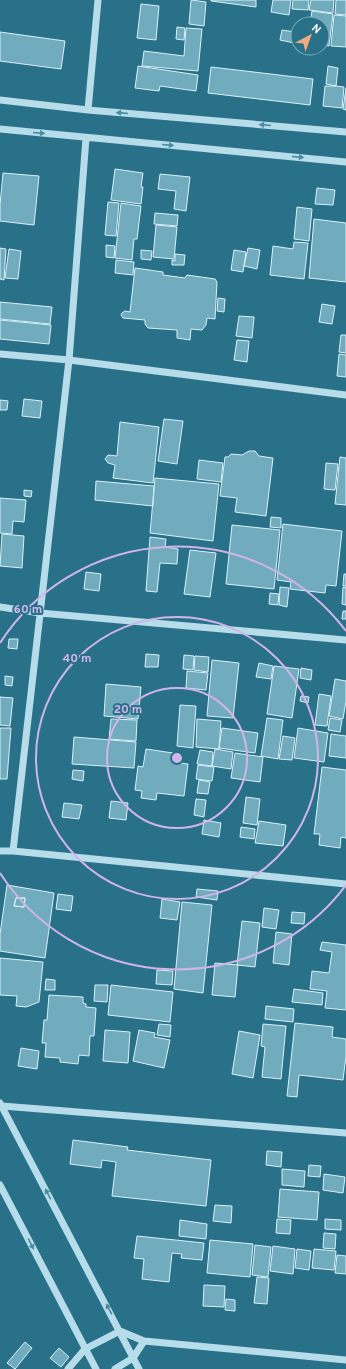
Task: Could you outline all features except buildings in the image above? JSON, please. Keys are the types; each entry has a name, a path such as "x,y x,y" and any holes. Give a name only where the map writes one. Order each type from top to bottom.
{"street":[{"path":"88,110 98,0"},
{"path":"0,100 88,110 346,132"},
{"path":"0,130 346,162"},
{"path":"14,851 69,360 86,138"},
{"path":"0,354 69,360 346,395"},
{"path":"0,607 40,613 346,640"},
{"path":"0,851 14,851 346,884"},
{"path":"1,1105 346,1133"},
{"path":"1,1105 139,1369"},
{"path":"0,1185 96,1369"},
{"path":"68,1369 85,1349 120,1331 144,1341 346,1360"},
{"path":"114,1369 133,1358 144,1341"}]}
